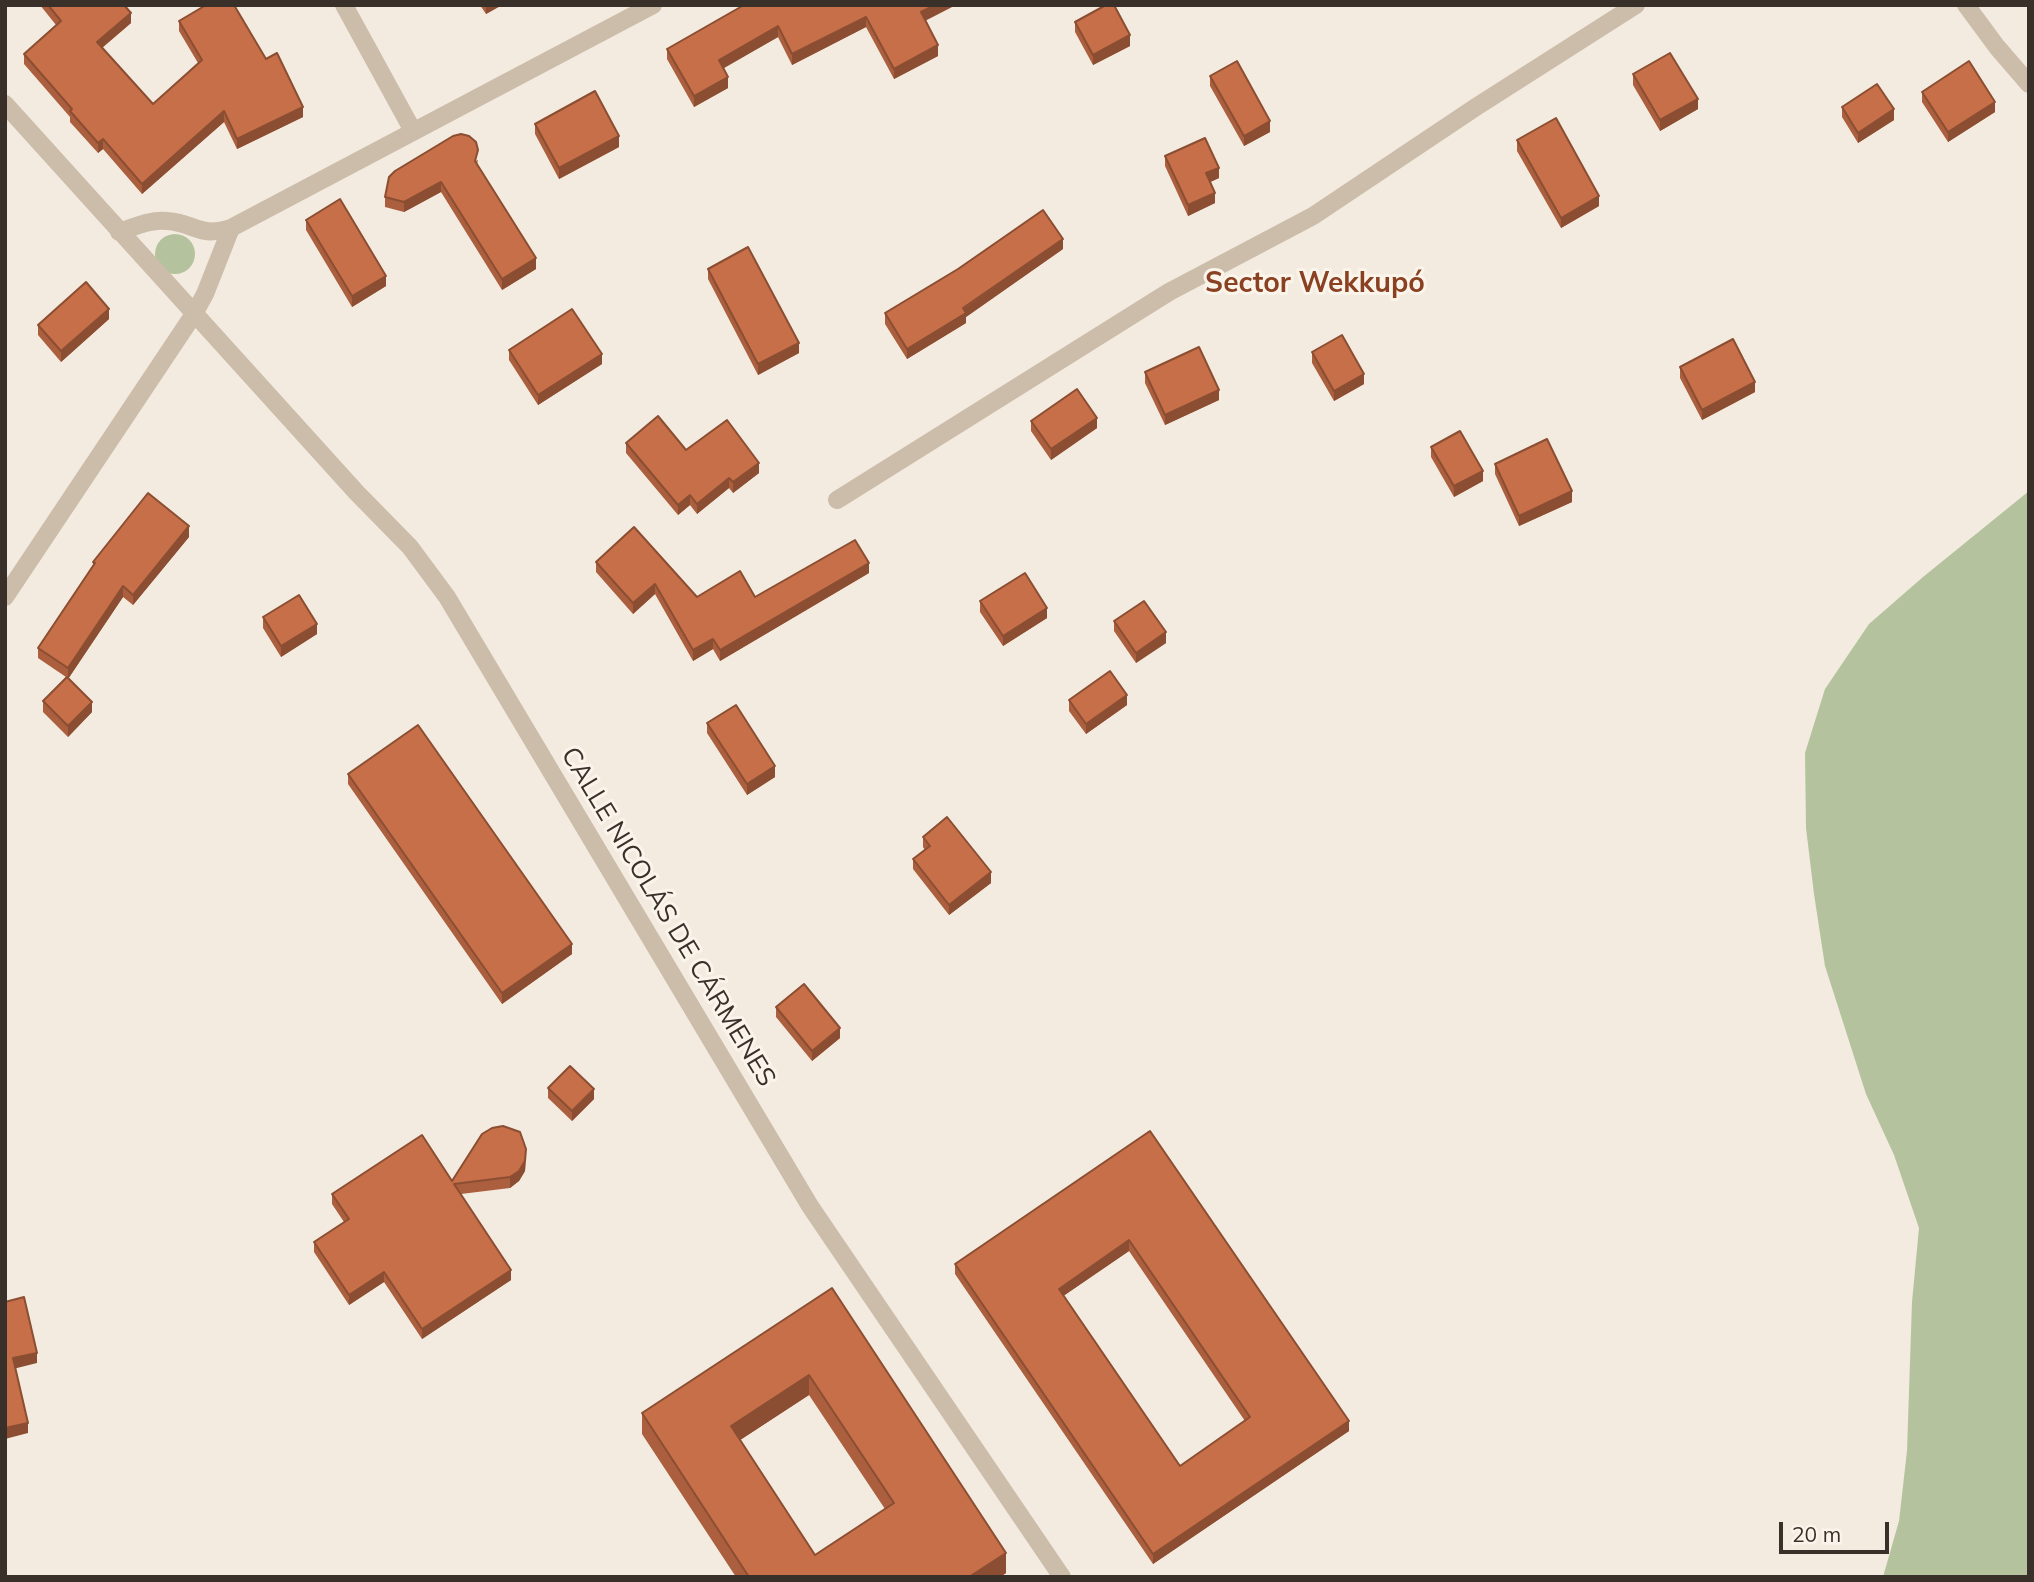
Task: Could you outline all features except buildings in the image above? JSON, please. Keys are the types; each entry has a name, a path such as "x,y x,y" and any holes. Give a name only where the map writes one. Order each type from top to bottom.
{"street":[{"path":"344,5 413,131"},
{"path":"119,232 166,220 214,233 231,228 653,5"},
{"path":"837,500 1169,292 1313,216 1476,107 1636,5"},
{"path":"1966,5 2029,84"},
{"name":"CALLE NICOLÁS DE CÁRMENES","path":"5,104 357,493 410,547 447,597 810,1206 1062,1577"},
{"path":"5,597 194,314 205,294 231,228"}],"green space":[{"path":"175,234 183,235 189,240 194,246 194,262 189,268 183,273 175,274 167,273 161,268 156,262 155,254 156,246 161,240 167,235"},
{"path":"2029,491 2029,1577 1883,1577 1899,1521 1907,1451 1912,1302 1919,1228 1894,1155 1866,1094 1825,966 1806,828 1805,753 1825,689 1869,624"}],"district":[{"name":"Sector Wekkupó","path":"1315,284"}]}
